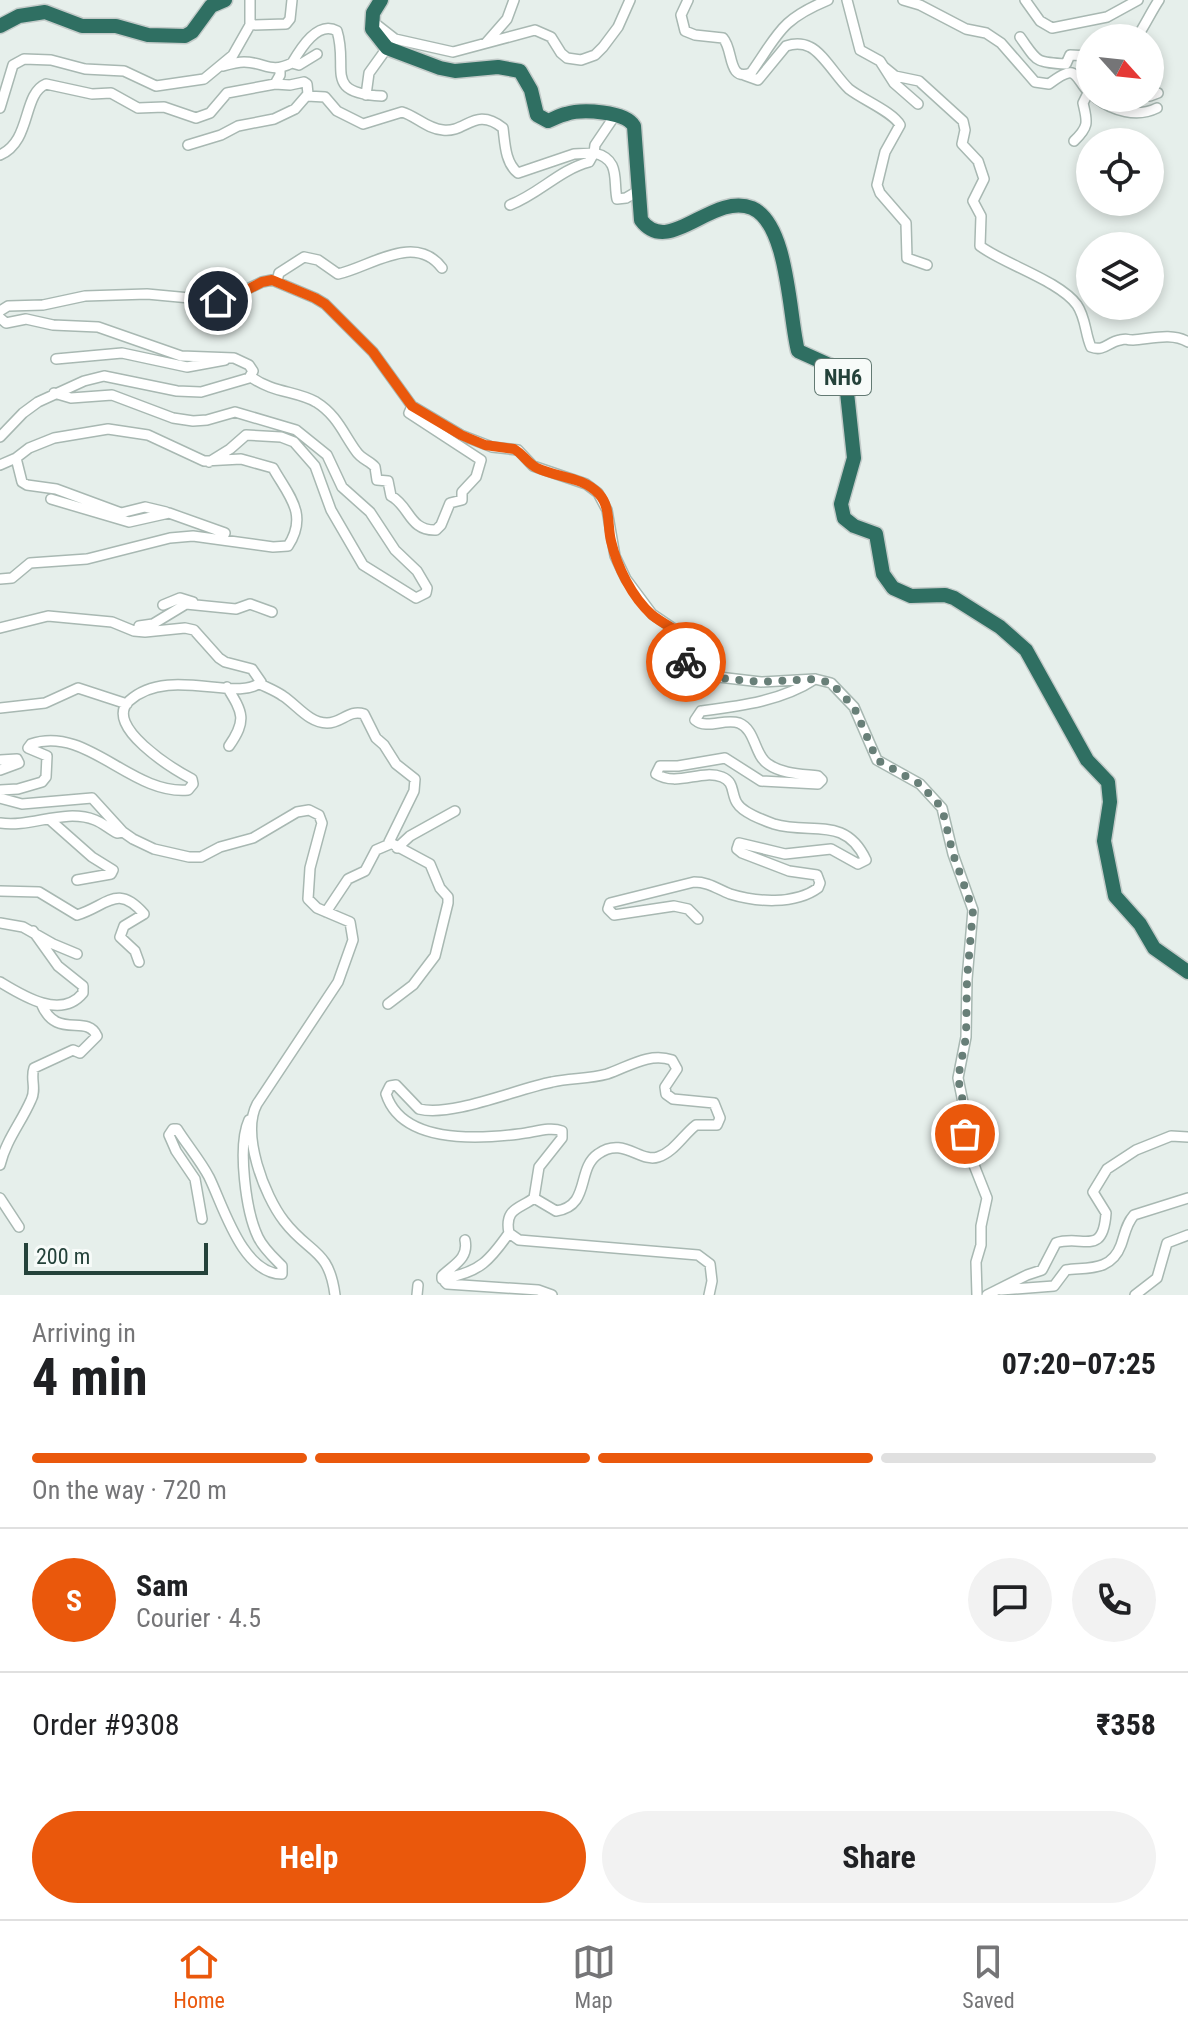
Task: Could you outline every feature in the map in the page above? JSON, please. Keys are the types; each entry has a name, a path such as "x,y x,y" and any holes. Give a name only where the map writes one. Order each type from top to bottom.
{"highway":[{"path":"0,26 19,16 45,12 82,26 116,26 148,35 185,36 192,32 211,6 225,0"},
{"path":"381,0 372,29 387,48 446,70 514,68 525,77 537,115 548,121 569,112 616,114"},
{"name":"NH6","path":"616,114 627,118 634,126 641,220 653,231 661,234 677,230 726,206 750,207 760,213 768,224 791,301 798,351 838,369 846,383 854,458 841,504 844,518 854,526 876,534 883,574 893,588 911,596 945,595 954,598 1000,627 1026,650 1087,760 1108,782 1110,802 1104,841 1115,896 1140,924 1154,948 1188,972"}],"street":[{"path":"0,108 13,65 24,59 51,60 85,69 124,71 156,86 204,79 233,55 250,25 250,0"},
{"path":"250,25 286,24 290,19 292,0"},
{"path":"483,45 507,19 514,0"},
{"path":"372,21 395,39 453,52 535,30 551,37 567,58 581,60 595,55 603,47 618,27 630,0"},
{"path":"688,0 681,15 685,31 723,38 730,47 732,67 738,73 758,80 786,46 800,44 817,51 833,73 852,91 894,116 900,125 885,152 877,185 880,193 906,223 907,258 927,265"},
{"path":"744,75 751,73 785,24 798,13 828,0"},
{"path":"847,0 857,46 877,59 894,83 918,104"},
{"path":"903,0 920,5 960,27 986,33 1001,43 1035,82 1049,84 1069,72 1076,76"},
{"path":"1025,0 1040,21 1052,28 1107,17 1138,0"},
{"path":"1143,24 1159,0"},
{"path":"292,63 299,50 321,28 332,28 337,31 342,48 338,66 341,80 353,91 382,96"},
{"path":"1020,37 1035,60 1042,63 1066,64 1070,55 1076,56"},
{"path":"366,95 369,73 387,48"},
{"path":"222,66 244,62 280,68 292,63 299,65 317,54"},
{"path":"884,67 895,76 919,81 941,98 965,125 962,144 978,161 984,179 973,201 981,216 981,247 1071,299 1079,307 1089,343 1094,349 1103,349 1124,339 1159,336 1188,342"},
{"path":"275,84 280,68"},
{"path":"0,155 15,145 38,90 46,84 92,94 113,93 138,108 164,107 196,118 205,117 227,93 306,82 307,96 295,109 274,119 238,126 188,145"},
{"path":"307,96 325,97 337,111 363,124 402,112 442,130 455,129 474,119 497,123 503,128 509,162 518,173 574,154 594,153 605,157 615,169 617,199 638,191"},
{"path":"1074,141 1085,128 1086,112"},
{"path":"510,205 530,197 572,167 589,162 595,145 616,114"},
{"path":"277,281 279,273 304,257 318,260 338,274 403,252 425,253 442,268"},
{"path":"0,311 8,306 43,305 85,296 147,294 222,301 262,282 277,281 325,304 373,352 412,406 461,435 492,447 514,449 533,466 577,480 598,493 607,510 615,556 626,579 652,614 683,635 686,661 693,669 710,676 761,682 815,679 831,683 850,701 877,760 920,784 937,802 946,818 953,854 969,895 973,919 967,979 966,1037 958,1078 966,1117 968,1150 987,1198 981,1226 981,1249 976,1262 977,1295"},
{"path":"0,318 6,323 26,319 53,325 98,327 181,356 228,357 249,365 253,371 251,377"},
{"path":"56,359 122,353 187,367 213,364 228,357"},
{"path":"0,437 23,413 54,393 104,376 177,391 201,392 251,377 282,393 315,401 331,414 350,438 355,450 373,464 377,480 388,481 391,495 400,501 413,523 436,530 450,503 460,503 463,499 462,492 476,477 481,460 409,413 412,406"},
{"path":"54,393 71,398 112,395 173,418 193,421 235,412 296,430 327,455 342,487 370,512 395,550 417,571 427,588 426,593 416,598 363,565 331,510 319,474 294,442 281,437 246,435 209,462"},
{"path":"0,465 54,438 108,429 148,435 209,462 241,459 273,468 298,516 295,535 288,546 273,547 193,536 170,538 87,559 30,563 12,578 0,579"},
{"path":"16,458 22,482 27,485 56,489 121,513 149,507 194,524 221,530 225,533 222,539"},
{"path":"51,499 129,522 169,513"},
{"path":"163,605 180,598 213,608 236,609 250,604 272,612"},
{"path":"134,631 138,626 159,621 180,605 196,604"},
{"path":"0,628 48,616 112,622 134,631 194,630 214,655 225,662 252,669 259,677 260,684"},
{"path":"698,919 680,906 614,915 608,909 610,903 694,882 706,882 735,895 787,901 818,888 817,875 789,871 742,853 737,849 739,843 785,854 831,849 858,864 866,860 840,831 784,826 741,808 735,801 730,782 722,776 666,779 656,774 660,766 721,758 761,781 820,783 822,777 784,771 767,764 749,731 740,724 702,724 695,720 701,711 760,701 801,688 815,679"},
{"path":"0,790 42,782 46,777 47,756 28,748 31,744 46,740 83,747 117,768 168,789 183,791 191,788 192,779 153,754 126,728 122,716 127,704 156,686 182,683 251,689 260,684"},
{"path":"260,684 323,722 331,723 352,713 365,715 374,737 416,783 389,839 394,846 430,864 448,900 435,956 413,985 388,1004"},
{"path":"227,687 241,709 242,719 238,733 229,746"},
{"path":"0,708 45,703 78,688 127,704"},
{"path":"0,760 16,759 19,762 0,770"},
{"path":"0,798 22,804 92,798 123,832 154,849 189,857 201,857 220,847 253,838 297,812 315,812 322,823 307,894 310,903 350,922 353,940 338,982 252,1114 244,1140 249,1198 258,1239 282,1266 282,1274 272,1273 258,1263 236,1237 209,1178 177,1129 173,1129 169,1135 195,1179 202,1219"},
{"path":"326,912 348,879 365,871 376,850 394,846 455,811"},
{"path":"0,823 18,825 49,819 92,819 112,831 123,832"},
{"path":"49,819 92,857 113,870 111,874 77,880"},
{"path":"0,891 39,892 77,915 107,899 121,897 129,900 145,912 124,926 120,937 135,951 139,962"},
{"path":"0,923 33,931 77,954"},
{"path":"0,982 25,998 41,1003 66,1004 78,999 85,989 58,966 33,931"},
{"path":"0,1165 11,1135 34,1095 31,1078 34,1068 73,1050 80,1053 97,1036 92,1027 86,1025 59,1024 48,1017 41,1003"},
{"path":"662,1057 677,1065 664,1089 669,1098 709,1100 716,1105 720,1118 717,1125 696,1125 657,1157 648,1158 628,1148 598,1153 575,1203 568,1208 556,1211 534,1198 539,1167 562,1138 562,1131 554,1129 454,1138 409,1122 389,1101 387,1090 396,1085 419,1109 445,1110 550,1082 602,1075 646,1059 662,1057"},
{"path":"252,1114 255,1155 267,1190 282,1218 329,1267 335,1295"},
{"path":"992,1293 1042,1270 1056,1243 1092,1243 1100,1237 1106,1213 1093,1192 1107,1169 1136,1150 1164,1138 1188,1137"},
{"path":"0,1198 19,1227"},
{"path":"445,1282 446,1278 463,1275 487,1262 509,1233 508,1224 513,1210 534,1198"},
{"path":"992,1293 1054,1286 1066,1270 1096,1268 1117,1252 1129,1220 1134,1215 1188,1198"},
{"path":"509,1233 519,1240 698,1255 710,1264 712,1281 709,1295"},
{"path":"1135,1295 1157,1278 1167,1243 1188,1235"},
{"path":"465,1240 462,1259 442,1276 445,1282 470,1288 552,1295"}],"way so far":[{"path":"686,662 701,673 727,679 786,682 815,679 831,683 854,707 877,760 920,784 942,808 953,854 973,910 966,1037 958,1078 966,1117 965,1134"}],"route":[{"path":"218,301 228,300 272,280 315,298 325,304 373,352 412,406 461,435 492,447 518,450 533,466 550,474 568,476 591,487 602,498 607,510 615,556 626,579 652,614 686,638 686,662"}]}
